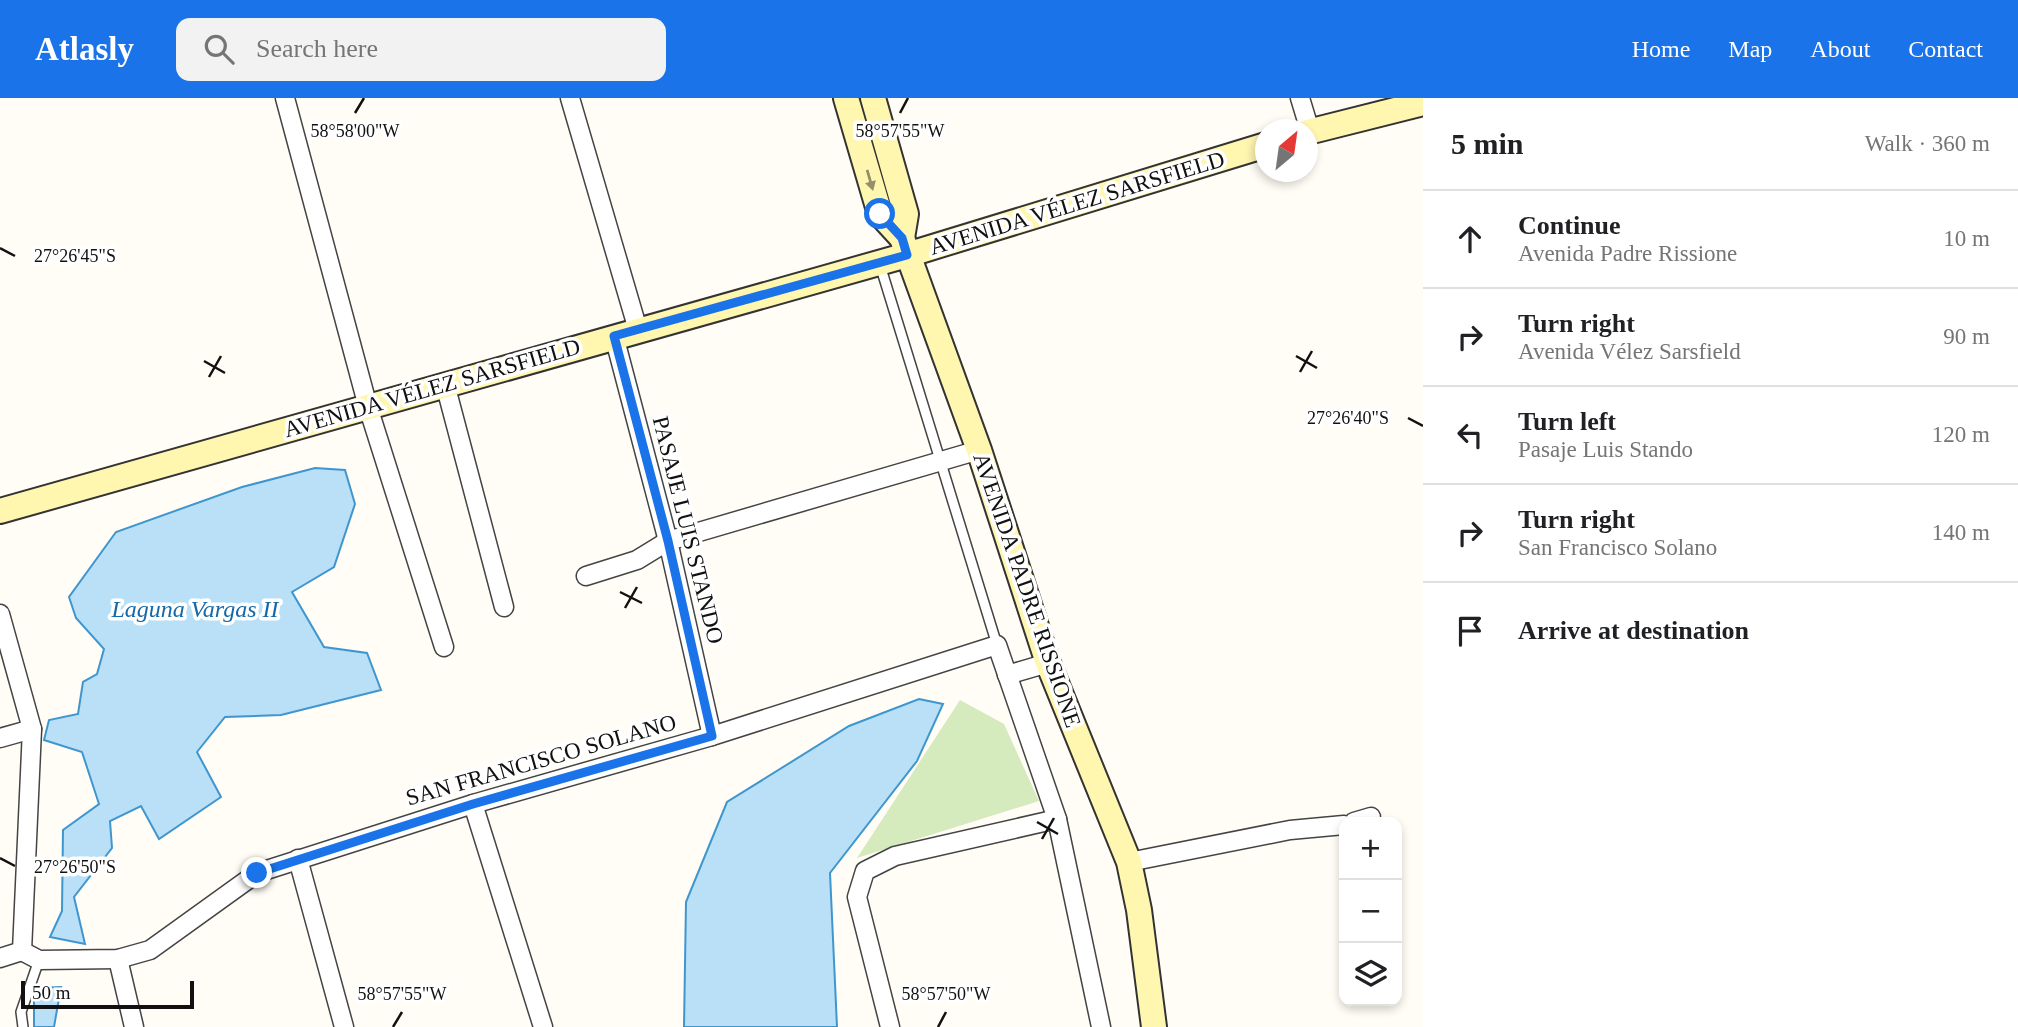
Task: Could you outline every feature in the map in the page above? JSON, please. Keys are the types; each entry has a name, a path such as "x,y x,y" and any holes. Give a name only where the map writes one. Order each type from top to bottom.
{"street":[{"path":"285,98 368,407 444,647"},
{"name":"PASAJE LUIS STANDO","path":"570,98 626,333 668,541 712,736"},
{"name":"AVENIDA PADRE RISSIONE","path":"846,98 880,214 904,247 979,450 1048,663 1129,862 1139,910 1154,1027"},
{"name":"AVENIDA PADRE RISSIONE","path":"873,98 906,214 904,247"},
{"path":"1300,98 1306,119"},
{"path":"1318,130 1423,103"},
{"name":"AVENIDA VÉLEZ SARSFIELD","path":"0,511 880,263 904,247 1255,148"},
{"path":"446,384 504,607"},
{"path":"586,576 637,560 668,541 979,450"},
{"path":"0,614 32,729 22,951"},
{"name":"AVENIDA PADRE RISSIONE","path":"997,645 1057,819 1101,1027"},
{"name":"SAN FRANCISCO SOLANO","path":"39,960 118,959 150,950 257,873 473,804 712,736 997,645"},
{"path":"1007,675 1048,663"},
{"path":"0,738 32,729"},
{"path":"473,804 542,1027"},
{"path":"890,1027 857,897 865,871 895,856 1057,819"},
{"path":"1129,862 1290,831 1339,826"},
{"path":"299,859 344,1027"},
{"path":"0,958 22,951 39,960"},
{"path":"118,959 134,1027"}],"lane":[{"path":"880,263 997,645"},
{"path":"23,1027 21,1012 39,960"}],"green space":[{"path":"960,700 1004,724 1039,801 857,858"}],"water":[{"name":"Laguna Vargas II","path":"315,468 345,470 355,504 334,567 292,592 324,647 367,653 381,690 281,715 225,717 197,752 221,797 159,839 141,806 110,821 112,848 74,897 85,944 50,937 62,911 63,830 99,804 82,752 44,740 49,720 78,714 83,682 97,674 104,649 76,618 69,597 116,532 242,487"},
{"path":"919,699 943,704 917,761 830,873 837,1027 684,1027 686,902 727,802 849,726"},
{"path":"61,987 54,1027 34,1027 34,988"}],"route":[{"path":"257,873 473,804 712,736 668,541 614,336 907,255 902,238 880,214"}]}
